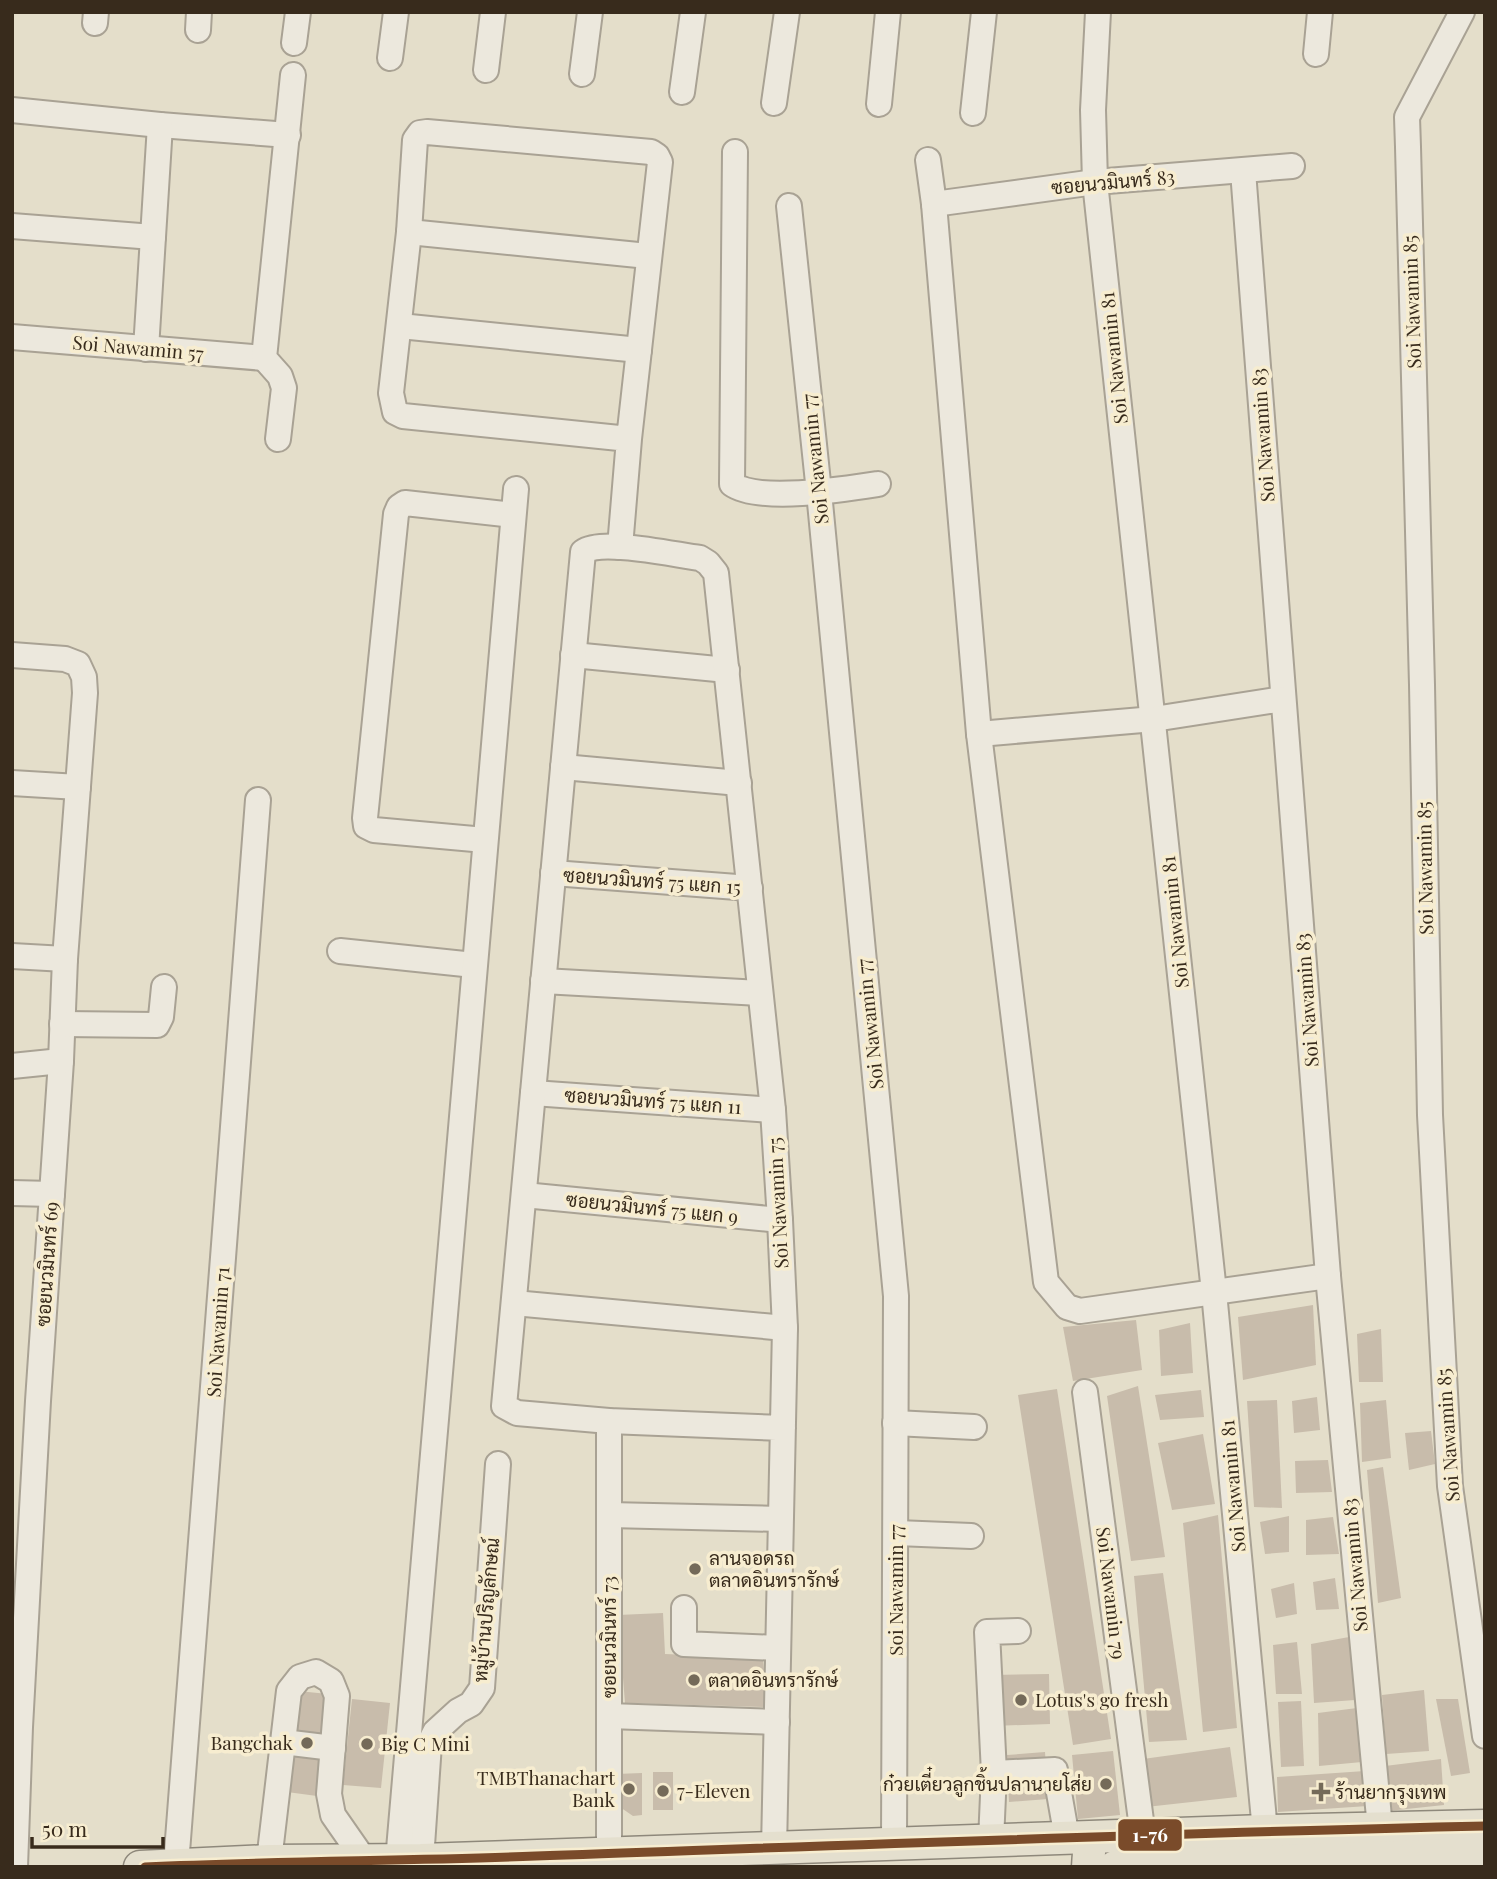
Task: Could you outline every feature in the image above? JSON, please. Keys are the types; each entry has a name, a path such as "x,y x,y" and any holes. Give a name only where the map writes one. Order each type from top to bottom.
{"main road":[{"path":"1115,1867 1152,1866 1271,1853 1380,1828 1485,1826"},
{"path":"140,1867 269,1861 410,1861 991,1841 1081,1848 1143,1836 1271,1853 1454,1861 1485,1854"}],"street":[{"path":"294,43 298,12"},
{"path":"390,58 396,12"},
{"path":"485,70 493,12"},
{"path":"582,74 590,12"},
{"path":"682,92 692,12"},
{"path":"774,103 787,12"},
{"path":"879,104 888,12"},
{"path":"972,113 984,12"},
{"name":"Soi Nawamin 81","path":"1098,12 1093,110 1095,182 1154,719 1271,1853"},
{"path":"1316,54 1320,12"},
{"name":"Soi Nawamin 85","path":"1462,12 1408,117 1408,147 1430,1115 1450,1486 1485,1735"},
{"path":"278,439 284,388 280,376 264,358 293,75"},
{"path":"12,110 288,135"},
{"path":"146,349 160,125"},
{"path":"629,439 402,416 395,412 391,404 409,232 415,140 420,133 651,152 660,162 648,256 620,547 591,546 583,552 504,1406 517,1413 609,1421 783,1428"},
{"path":"735,152 732,484 743,491 756,492 819,492 878,484"},
{"path":"928,160 979,734 1046,1282 1067,1307 1080,1311 1328,1276"},
{"name":"ซอยนวมินทร์ 83","path":"934,204 1095,182 1292,166"},
{"name":"Soi Nawamin 83","path":"1243,172 1328,1276 1380,1828"},
{"name":"Soi Nawamin 77","path":"789,206 896,1296 894,1844"},
{"path":"12,226 153,237"},
{"path":"409,232 648,256"},
{"path":"400,326 639,350"},
{"name":"Soi Nawamin 57","path":"12,337 264,358"},
{"path":"410,1861 474,965 516,489"},
{"path":"485,840 374,830 366,826 365,818 398,507 405,503 513,515"},
{"name":"Soi Nawamin 75","path":"620,547 701,558 716,573 773,1110 785,1328 774,1849"},
{"name":"ซอยนวมินทร์ 69","path":"12,655 65,659 78,664 84,677 85,693 65,959 22,1700 16,1867"},
{"path":"573,655 727,670"},
{"path":"979,734 1154,719 1283,699"},
{"path":"563,767 739,783"},
{"path":"12,783 78,788"},
{"name":"Soi Nawamin 71","path":"176,1865 210,1455 258,800"},
{"name":"ซอยนวมินทร์ 75 แยก 15","path":"553,873 750,888"},
{"path":"340,951 474,965"},
{"path":"12,956 65,959"},
{"path":"543,981 760,993"},
{"path":"62,1024 157,1025 161,1017 164,987"},
{"path":"12,1066 61,1061"},
{"name":"ซอยนวมินทร์ 75 แยก 11","path":"533,1093 773,1110"},
{"path":"12,1193 52,1194"},
{"name":"ซอยนวมินทร์ 75 แยก 9","path":"524,1195 780,1220"},
{"path":"514,1303 785,1328"},
{"name":"Soi Nawamin 79","path":"1085,1392 1143,1836"},
{"name":"ซอยนวมินทร์ 73","path":"609,1421 609,1853"},
{"path":"895,1423 974,1427"},
{"name":"หมู่บ้านปริญลักษณ์","path":"410,1861 429,1744 435,1732 458,1711 471,1704 482,1688 498,1464"},
{"path":"610,1515 780,1519"},
{"path":"897,1533 971,1536"},
{"path":"684,1608 684,1644 777,1648"},
{"path":"991,1841 994,1773 987,1632 1018,1631"},
{"path":"269,1861 289,1691 300,1677 316,1672 331,1681 337,1696 329,1794 333,1815 365,1861"},
{"path":"609,1716 777,1722"},
{"path":"283,1742 333,1748"},
{"path":"994,1773 1055,1770 1081,1848"}],"building":[{"path":"1313,1305 1316,1365 1243,1380 1238,1317"},
{"path":"1136,1320 1142,1370 1073,1381 1063,1327"},
{"path":"1190,1323 1193,1373 1161,1376 1159,1330"},
{"path":"1381,1329 1383,1382 1359,1382 1357,1334"},
{"path":"1138,1386 1165,1557 1131,1561 1107,1396"},
{"path":"1057,1389 1111,1739 1073,1745 1018,1395"},
{"path":"1201,1390 1204,1417 1160,1420 1155,1395"},
{"path":"1317,1397 1320,1430 1294,1433 1292,1401"},
{"path":"1277,1400 1282,1508 1254,1507 1247,1401"},
{"path":"1386,1400 1391,1458 1362,1462 1360,1403"},
{"path":"1431,1431 1435,1464 1409,1470 1405,1433"},
{"path":"1203,1434 1215,1504 1172,1510 1158,1443"},
{"path":"1328,1460 1332,1492 1296,1493 1295,1461"},
{"path":"1383,1467 1401,1598 1378,1603 1367,1470"},
{"path":"1218,1515 1237,1728 1203,1732 1183,1523"},
{"path":"1289,1516 1289,1552 1265,1554 1260,1522"},
{"path":"1333,1517 1339,1554 1306,1555 1306,1520"},
{"path":"1163,1573 1187,1740 1149,1742 1134,1576"},
{"path":"1335,1578 1339,1609 1316,1610 1313,1582"},
{"path":"1294,1583 1297,1614 1276,1618 1271,1589"},
{"name":"ตลาดอินทรารักษ์","path":"663,1613 665,1654 763,1658 767,1707 625,1703 618,1615"},
{"path":"1349,1637 1355,1700 1314,1703 1311,1644"},
{"path":"1297,1642 1302,1694 1276,1694 1273,1645"},
{"name":"Lotus's go fresh","path":"1049,1674 1050,1724 993,1726 992,1675"},
{"path":"1424,1690 1429,1751 1386,1754 1382,1695"},
{"name":"Bangchak","path":"298,1691 328,1694 317,1796 287,1792"},
{"name":"Big C Mini","path":"352,1699 390,1703 381,1788 343,1785"},
{"path":"1436,1699 1458,1699 1470,1773 1451,1776"},
{"path":"1301,1701 1304,1766 1281,1767 1278,1702"},
{"path":"1357,1708 1362,1762 1319,1766 1318,1713"},
{"path":"1230,1747 1237,1797 1146,1807 1143,1759"},
{"path":"1113,1751 1120,1815 1078,1819 1072,1755"},
{"path":"1045,1752 1048,1799 1009,1802 1007,1755"},
{"path":"1441,1759 1444,1805 1388,1811 1385,1766"},
{"path":"1365,1771 1368,1806 1278,1812 1277,1777"},
{"name":"7-Eleven","path":"653,1772 673,1772 673,1810 653,1810"},
{"name":"TMBThanachart Bank","path":"642,1773 642,1815 633,1816 617,1805 616,1774"}],"transit line":[{"name":"1-76","path":"145,1867 1485,1826"}],"place":[{"name":"ลานจอดรถ ตลาดอินทรารักษ์","path":"695,1569"},
{"name":"ตลาดอินทรารักษ์","path":"694,1680"},
{"name":"Lotus's go fresh","path":"1021,1700"},
{"name":"Bangchak","path":"307,1743"},
{"name":"Big C Mini","path":"367,1744"},
{"name":"ก๋วยเตี๋ยวลูกชิ้นปลานายโส่ย","path":"1106,1784"},
{"name":"TMBThanachart Bank","path":"629,1789"},
{"name":"7-Eleven","path":"663,1791"},
{"name":"ร้านยากรุงเทพ","path":"1321,1792"}]}
